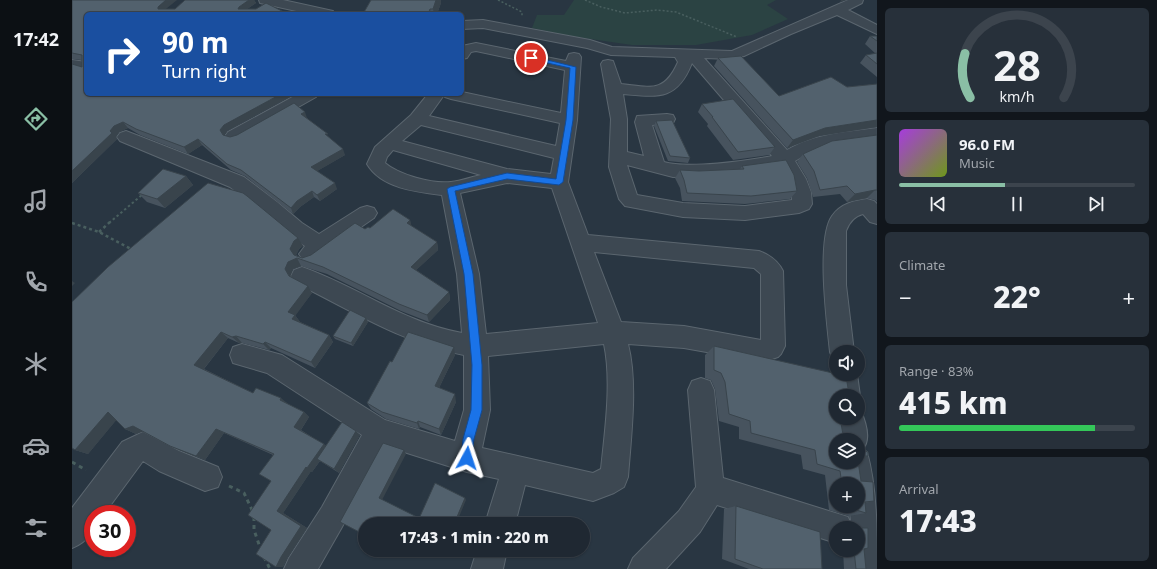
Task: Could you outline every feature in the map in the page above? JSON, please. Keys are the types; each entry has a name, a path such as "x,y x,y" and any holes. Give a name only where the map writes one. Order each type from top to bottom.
{"street":[{"path":"464,25 483,24 519,30 590,44 610,51 732,55 742,53 755,45 839,11 856,0"},
{"path":"264,3 306,12"},
{"path":"839,11 877,30"},
{"path":"242,354 273,363 379,431 467,458 593,487 614,477 620,408 620,374 618,353 613,332 559,182 569,120 573,62 476,47 466,49 464,52"},
{"path":"614,88 656,91 668,88 673,85 683,69 685,53"},
{"path":"608,64 614,88 619,120 618,167 629,198 632,201 683,210 745,213 799,206 802,204 803,200 800,186 784,160 765,134 685,53"},
{"path":"72,64 84,67"},
{"path":"234,136 306,96"},
{"path":"435,96 418,119 390,143 376,158 376,164 380,170 392,177 424,186 450,189 507,176"},
{"path":"460,96 569,120"},
{"path":"418,119 564,154"},
{"path":"656,165 642,122 649,119 667,119"},
{"path":"618,157 673,170 696,171 758,165 784,160 802,149 824,141 877,134"},
{"path":"126,137 237,182 270,207 295,229 310,259 416,331 447,341 476,346 613,332 684,337 755,350 770,349 773,346 772,271 759,260 580,242"},
{"path":"390,143 507,176 559,182"},
{"path":"203,188 220,175"},
{"path":"450,189 468,274 476,346 477,410 469,439 467,458"},
{"path":"841,345 835,285 836,231 840,220 852,209 866,206 877,217"},
{"path":"310,259 367,213"},
{"path":"644,569 690,522 704,502 710,488 701,390"},
{"path":"300,569 332,517 379,431"},
{"path":"72,533 132,452 143,446 168,461 208,477"},
{"path":"502,517 516,469"},
{"path":"858,469 866,549"},
{"path":"710,488 829,526"},
{"path":"487,569 490,557"}],"path":[{"path":"498,0 522,12 519,30"},
{"path":"585,0 601,7 625,13 657,10 676,12 755,45"},
{"path":"99,232 147,191"},
{"path":"72,223 99,232 131,249"},
{"path":"208,477 244,493 254,515 254,530 256,536 270,569"}],"green space":[{"path":"574,0 776,0 767,5 788,19 752,35 696,45 632,45 570,36 532,28 537,15 564,15"}],"building":[{"path":"72,0 166,0 158,7 158,9 175,9 185,0 249,0 238,9 256,9 266,3 284,12 84,12 84,96 277,96 224,125 220,130 223,135 230,137 237,135 294,103 305,112 301,114 328,134 325,134 343,149 311,167 335,183 317,195 312,191 297,201 291,208 241,170 227,164 198,139 184,147 136,129 123,122 114,126 110,131 112,133 72,171 72,64 82,67 82,55 72,53"},
{"path":"371,0 436,0 433,9 430,9 429,12 364,12"},
{"path":"870,36 877,36 877,41"},
{"path":"877,53 877,64 866,55"},
{"path":"741,56 779,96 831,77 847,87 877,84 877,120 825,128 793,140 718,58"},
{"path":"733,99 775,147 738,152 702,104"},
{"path":"672,120 690,158 670,156 656,121"},
{"path":"877,135 877,190 855,194 847,186 820,190 814,171 803,154 832,141"},
{"path":"786,160 794,175 797,191 751,196 687,193 680,170 699,171 744,169 742,166"},
{"path":"163,169 186,176 157,199 138,193"},
{"path":"208,183 243,193 247,196 298,238 294,241 290,249 294,255 302,258 311,255 355,223 365,229 368,227 370,228 393,209 410,220 407,223 437,242 411,267 449,292 427,315 399,304 323,267 297,258 288,262 285,269 289,276 308,286 288,312 295,315 292,319 329,335 311,362 265,342 263,344 236,336 232,337 221,332 194,365 253,393 256,388 281,398 280,400 304,412 294,427 324,444 307,468 306,467 277,511 301,526 276,567 256,554 271,530 248,515 271,481 259,474 274,454 216,429 196,456 170,446 133,426 125,429 108,412 75,450 72,448 72,302 108,267"},
{"path":"350,310 366,318 351,343 333,336"},
{"path":"408,332 454,347 435,386 455,394 439,429 418,421 417,423 382,412 367,403"},
{"path":"714,346 829,372 829,381 847,381 848,389 829,389 829,425 841,425 843,433 829,433 829,468 817,464 815,450 751,433 750,421 729,414 725,382 721,373 714,370"},
{"path":"342,422 356,431 334,469 317,459"},
{"path":"383,443 404,450 379,498 417,517 358,517 358,531 340,522"},
{"path":"865,451 868,452 868,456 865,456"},
{"path":"833,469 859,469 860,477 841,477 840,471"},
{"path":"865,481 873,482 874,501 865,502"},
{"path":"435,483 465,498 457,517 420,517"},
{"path":"736,506 820,532 822,569 763,569 735,559"},
{"path":"865,528 868,528 868,548 865,549"},
{"path":"855,557 865,557 866,569 856,569"}],"route":[{"path":"467,458 469,439 477,410 476,346 468,274 450,189 507,176 559,182 569,120 573,67 531,58"}]}
